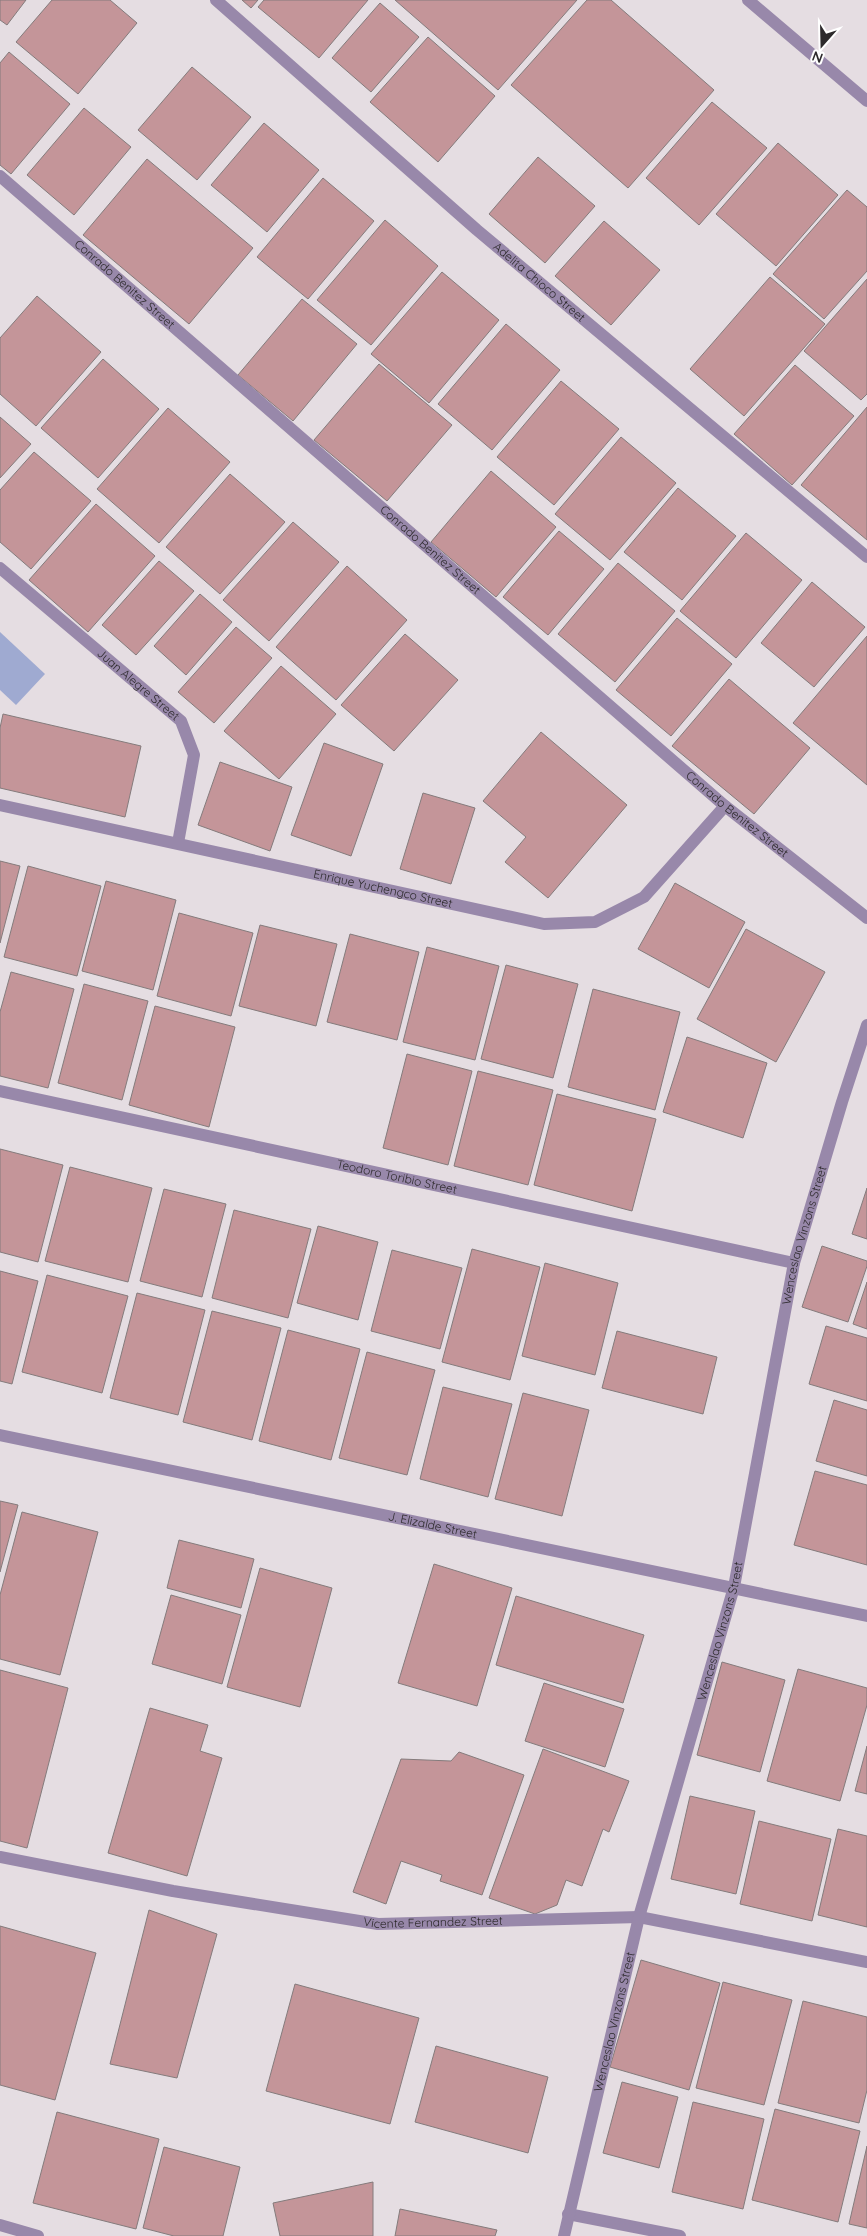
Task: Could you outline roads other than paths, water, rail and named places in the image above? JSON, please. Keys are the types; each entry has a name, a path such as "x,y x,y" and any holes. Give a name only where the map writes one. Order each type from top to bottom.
{"street":[{"name":"Adelita Chioco Street","path":"216,0 477,230 867,557"},
{"path":"748,0 867,101"},
{"name":"Conrado Benitez Street","path":"0,176 726,806 867,918"},
{"name":"Juan Alegre Street","path":"0,568 181,721 194,755 178,844"},
{"name":"Enrique Yuchengco Street","path":"0,805 544,924 595,922 644,896 726,806"},
{"name":"Wenceslao Vinzons Street","path":"564,2236 639,1917 734,1587 794,1263 867,1025"},
{"name":"Teodoro Toribio Street","path":"0,1091 794,1263"},
{"name":"J. Elizalde Street","path":"0,1435 867,1616"},
{"name":"Vicente Fernandez Street","path":"0,1857 173,1891 378,1924 639,1917 867,1962"},
{"path":"568,2214 680,2236"},
{"path":"0,2225 38,2236"}],"water":[{"path":"0,632 45,674 16,705 0,690"}]}
